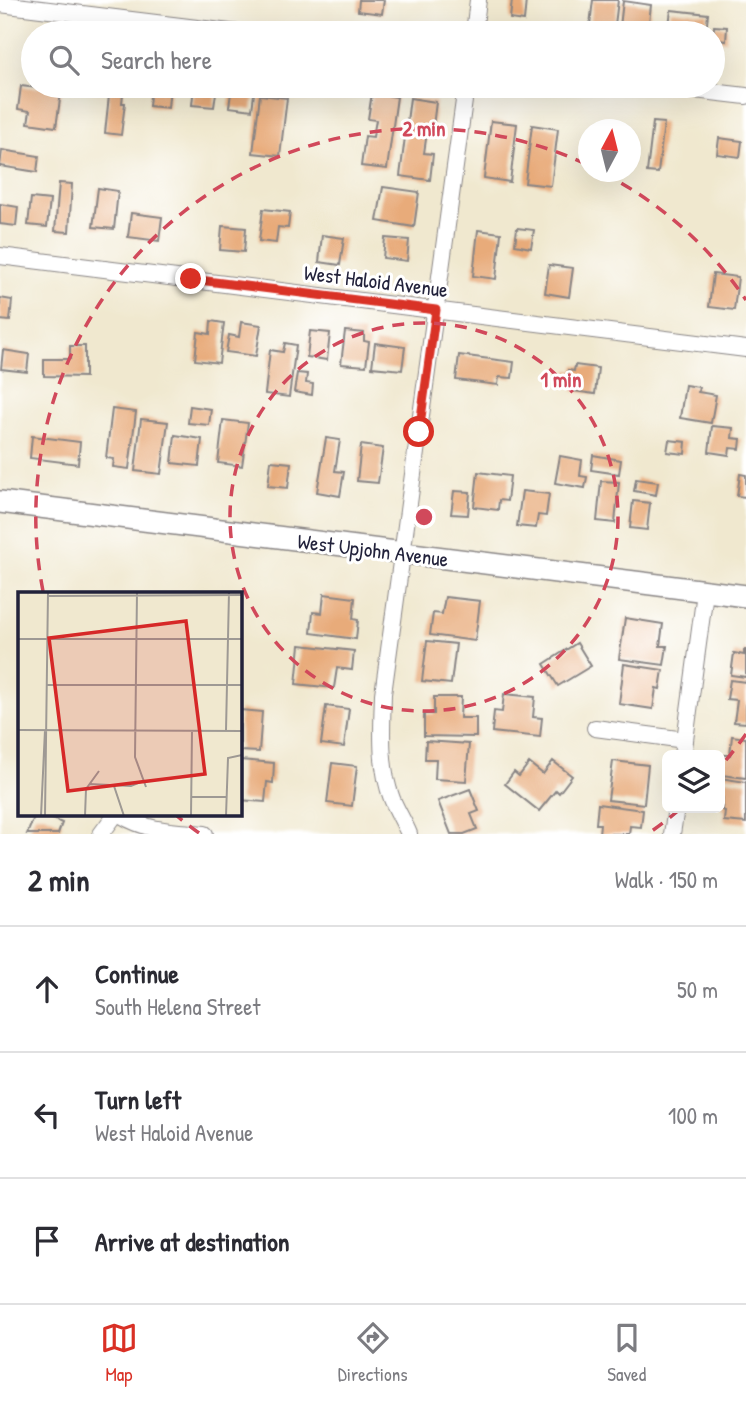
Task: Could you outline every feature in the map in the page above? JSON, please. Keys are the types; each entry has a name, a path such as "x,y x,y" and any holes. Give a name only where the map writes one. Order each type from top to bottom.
{"main road":[{"name":"West Upjohn Avenue","path":"0,502 746,596"}],"street":[{"path":"475,21 478,0"},
{"path":"0,4 140,21"},
{"path":"725,94 746,96"},
{"path":"405,833 391,797 384,765 383,694 464,98"},
{"name":"West Haloid Avenue","path":"0,256 746,349"},
{"path":"594,728 684,748 705,592"},
{"path":"672,834 675,813"},
{"path":"101,834 114,816"},
{"path":"123,816 154,830 205,834"}],"building":[{"path":"359,0 384,0 382,14 358,11"},
{"path":"512,0 526,0 524,21 510,19"},
{"path":"593,0 618,0 615,21 590,21"},
{"path":"623,1 651,5 649,21 621,21"},
{"path":"671,10 708,14 707,21 670,21"},
{"path":"21,86 21,98 60,98 56,127 28,123 30,111 18,109"},
{"path":"109,98 123,98 122,103 125,103 121,135 105,133"},
{"path":"150,98 169,98 168,108 149,106"},
{"path":"193,98 215,98 214,107 192,105"},
{"path":"230,98 254,98 252,110 229,107"},
{"path":"260,98 287,98 280,156 253,153"},
{"path":"371,98 397,98 387,169 361,166 365,136 373,137 376,120 368,119"},
{"path":"410,98 436,102 433,126 428,125 424,153 433,154 430,180 400,176"},
{"path":"491,121 517,124 510,182 484,178"},
{"path":"653,122 664,123 658,173 647,172"},
{"path":"532,125 558,129 551,186 525,183"},
{"path":"719,138 742,141 740,157 717,154"},
{"path":"2,150 39,156 37,172 0,166"},
{"path":"59,183 72,184 69,232 55,231"},
{"path":"383,187 419,192 414,227 377,221"},
{"path":"98,188 118,191 114,229 93,227"},
{"path":"31,198 50,200 47,227 28,225"},
{"path":"0,204 18,207 16,226 0,224"},
{"path":"263,209 290,212 288,228 278,227 276,243 259,241"},
{"path":"131,213 162,217 159,241 128,237"},
{"path":"222,226 246,228 244,252 220,250"},
{"path":"517,228 534,230 531,248 515,245"},
{"path":"478,230 501,233 496,279 473,276"},
{"path":"322,235 344,238 340,265 319,262"},
{"path":"385,238 409,240 407,261 383,258"},
{"path":"549,265 573,268 569,297 545,293"},
{"path":"713,274 738,277 734,310 709,307"},
{"path":"0,298 12,300 10,321 0,320"},
{"path":"211,321 224,323 219,363 195,360 198,332 210,334"},
{"path":"241,322 261,325 256,356 226,352 229,335 239,337"},
{"path":"310,331 330,333 327,360 307,357"},
{"path":"345,331 364,333 364,341 369,342 366,366 341,364"},
{"path":"285,343 296,345 289,397 265,394 270,350 283,352"},
{"path":"375,343 405,347 402,370 372,367"},
{"path":"70,346 85,346 85,377 44,376 44,359 70,359"},
{"path":"3,350 29,354 27,372 1,369"},
{"path":"459,355 514,362 512,378 499,377 498,385 456,380"},
{"path":"575,365 598,368 595,394 573,391 574,382 567,381 568,370 574,371"},
{"path":"297,373 307,374 306,383 313,384 312,395 294,392"},
{"path":"685,385 699,387 698,392 716,395 711,423 680,418"},
{"path":"190,406 211,409 209,425 188,423"},
{"path":"112,409 136,412 129,469 113,467 114,459 106,458"},
{"path":"141,419 168,422 161,474 135,471"},
{"path":"223,420 248,423 242,466 218,463"},
{"path":"712,426 733,428 732,438 741,439 740,449 730,448 729,455 709,452"},
{"path":"175,435 202,439 199,466 172,463"},
{"path":"32,436 80,442 78,464 30,458"},
{"path":"326,438 340,440 335,471 344,472 340,496 317,492"},
{"path":"669,440 686,442 685,454 667,452"},
{"path":"361,445 383,448 378,483 357,481"},
{"path":"593,455 621,460 619,474 591,470"},
{"path":"560,456 582,460 580,476 587,477 585,488 555,483"},
{"path":"271,461 291,463 288,488 268,486"},
{"path":"478,472 510,476 507,501 499,500 498,510 474,507"},
{"path":"740,474 746,475 746,497 737,496"},
{"path":"636,479 658,482 656,495 634,491"},
{"path":"601,481 619,482 615,523 597,521"},
{"path":"454,491 470,492 468,515 451,514"},
{"path":"522,491 549,494 546,516 538,515 536,528 517,526"},
{"path":"633,501 650,503 647,530 630,528"},
{"path":"324,594 355,598 353,619 358,620 356,639 311,633 313,612 322,613"},
{"path":"445,597 480,601 475,641 430,635 433,613 442,614"},
{"path":"625,618 663,624 660,646 667,646 664,665 619,659"},
{"path":"427,641 456,644 451,684 422,681"},
{"path":"577,643 591,666 558,686 544,664"},
{"path":"300,645 354,651 352,670 337,668 334,688 296,684"},
{"path":"744,650 746,677 731,675 734,653 744,655"},
{"path":"624,664 663,670 660,689 656,688 653,709 619,704"},
{"path":"730,680 746,682 746,723 734,722 737,700 727,699"},
{"path":"504,694 535,697 533,717 542,718 540,737 492,732 494,711 502,712"},
{"path":"434,697 461,697 460,718 476,718 476,737 424,736 424,714 434,714"},
{"path":"326,706 349,709 344,747 321,744"},
{"path":"242,710 262,712 259,752 242,751"},
{"path":"732,736 746,738 746,778 725,775 725,755 730,755"},
{"path":"426,741 469,744 466,781 435,779 436,759 425,759"},
{"path":"242,760 274,763 273,783 267,782 265,802 242,800"},
{"path":"553,761 572,776 559,793 556,790 539,811 505,784 514,772 519,776 529,763 543,774"},
{"path":"613,761 648,765 644,804 608,800"},
{"path":"332,763 357,766 352,806 327,803"},
{"path":"725,779 746,782 746,823 724,821"},
{"path":"470,789 479,811 471,814 477,829 464,834 451,834 438,801"},
{"path":"598,804 643,810 641,827 630,826 629,834 599,834 600,824 596,824"},
{"path":"35,816 46,816 62,823 58,834 27,834"}],"route":[{"path":"191,279 436,310 419,432"}]}
